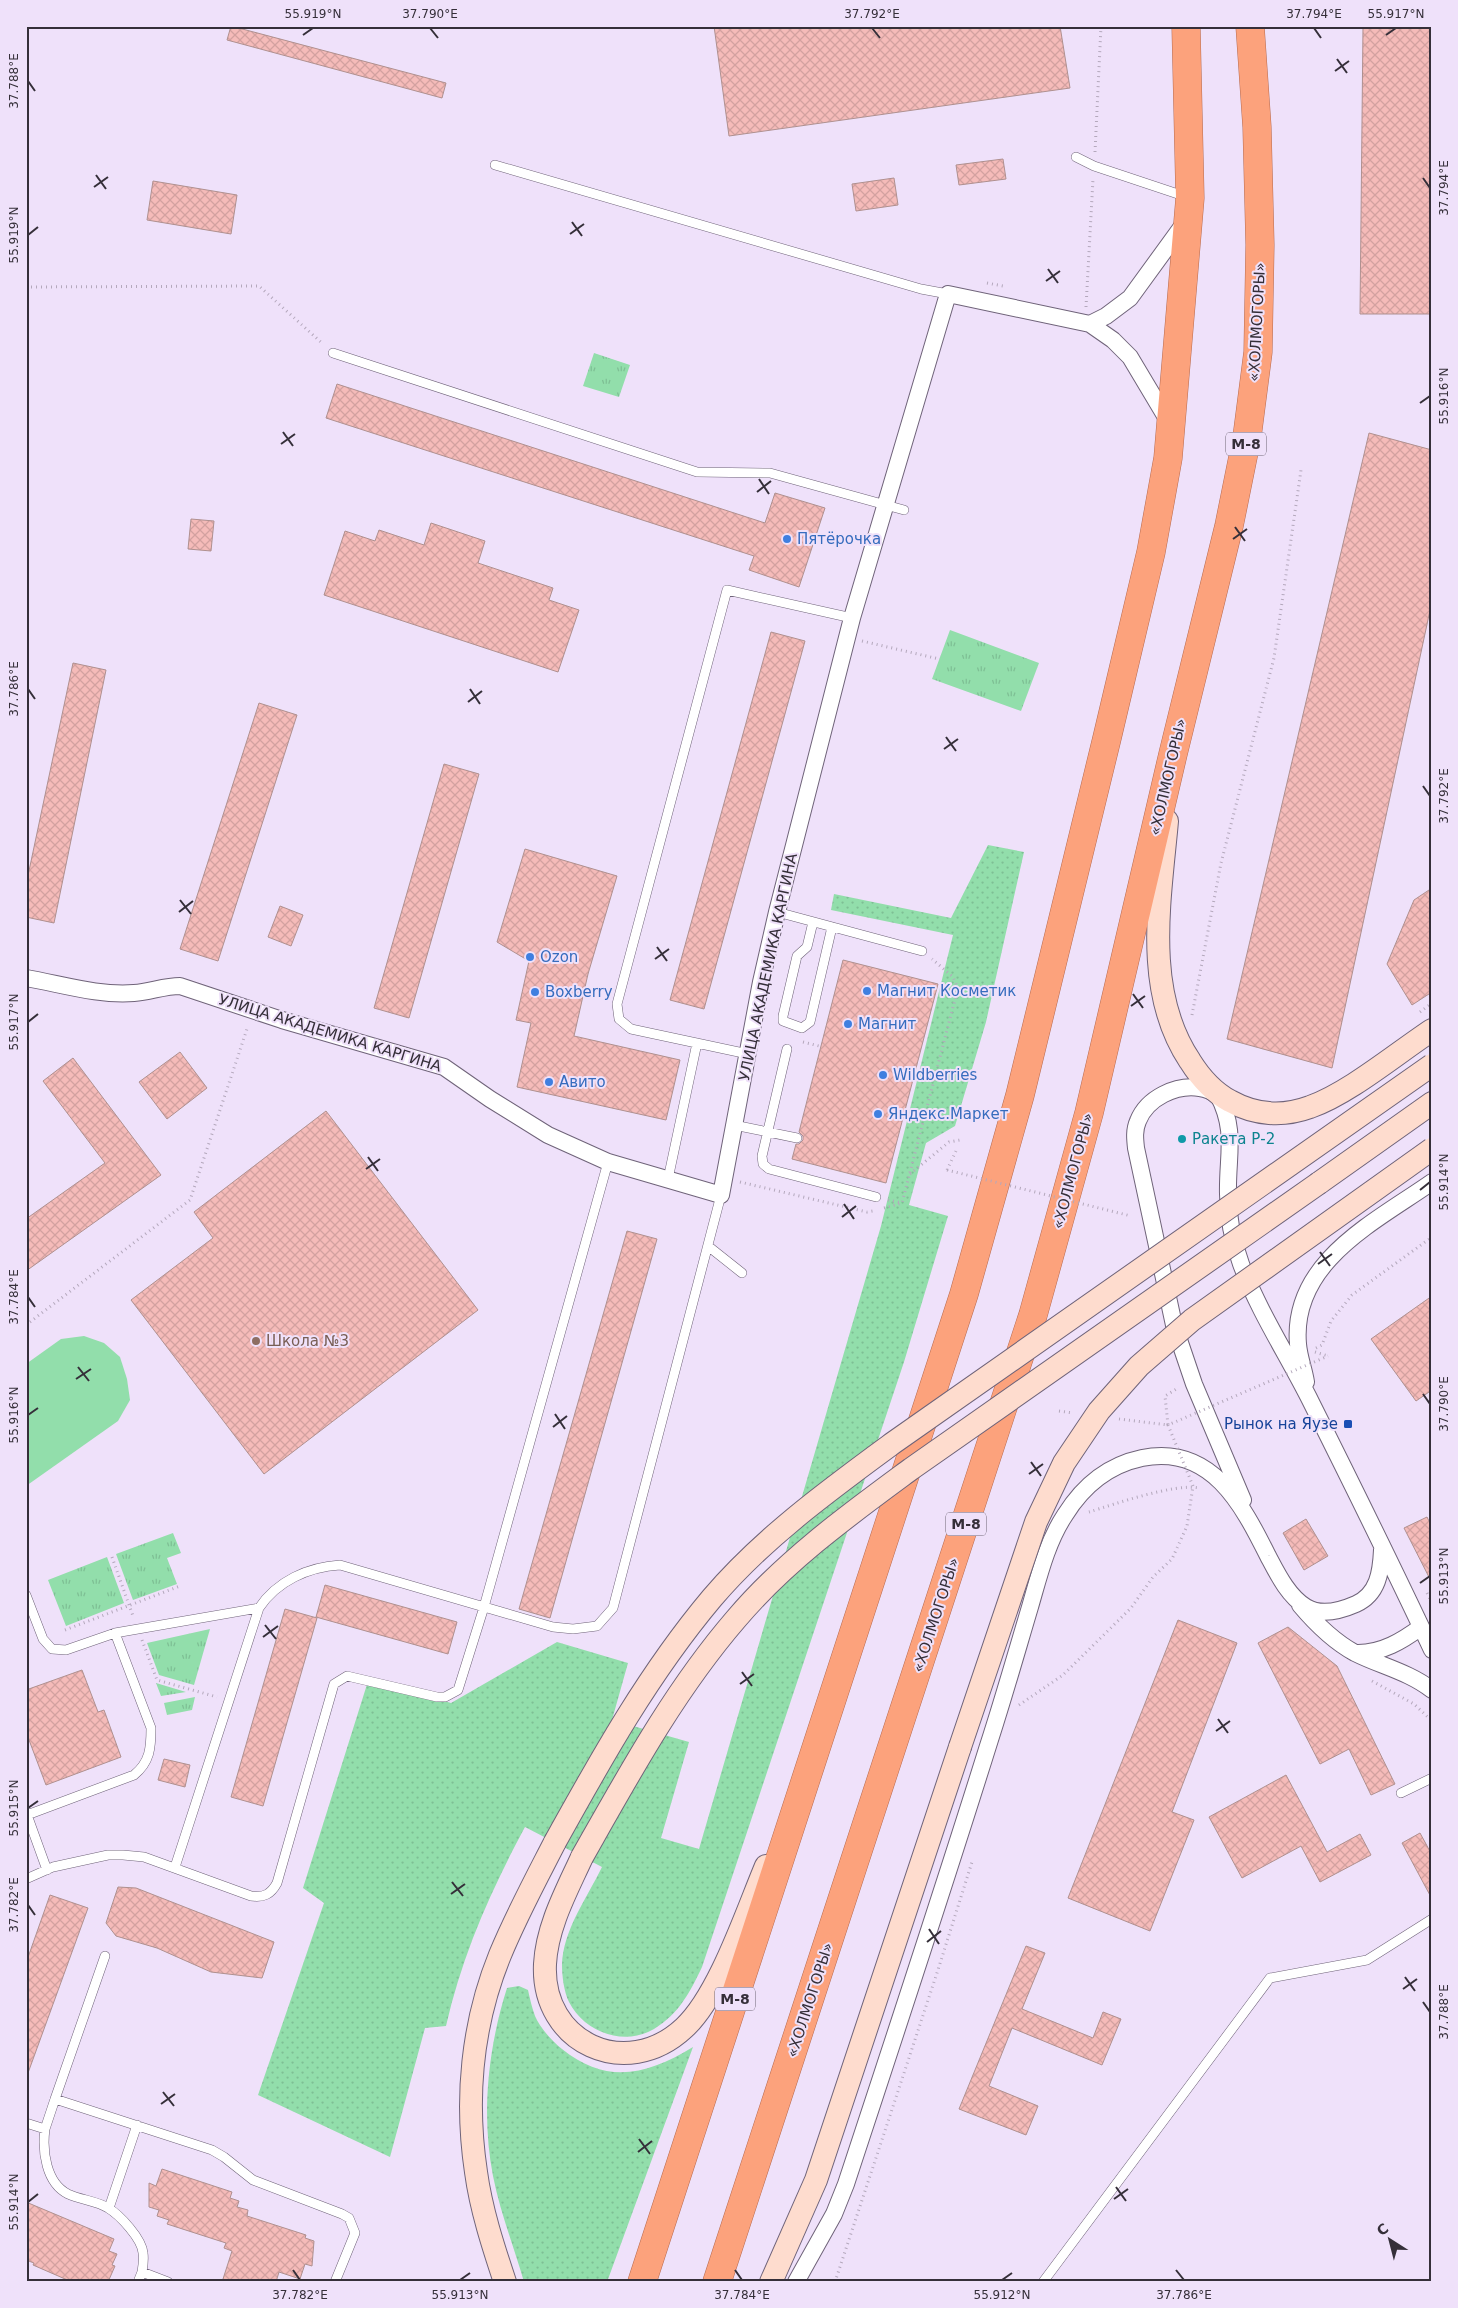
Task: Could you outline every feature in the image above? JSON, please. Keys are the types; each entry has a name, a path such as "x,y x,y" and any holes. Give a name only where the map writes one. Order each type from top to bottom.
{"highway":[{"name":"М-8","path":"642,2282 964,1294 1020,1095 1151,552 1168,458 1189,208 1186,26"},
{"name":"«ХОЛМОГОРЫ»","path":"717,2282 1033,1314 1094,1094 1172,754 1229,526 1247,437 1258,352 1260,245 1257,127 1250,26"}],"main road":[{"path":"1172,754 1160,900 1158,946 1161,983 1171,1024 1183,1052 1198,1074 1218,1095 1240,1106 1259,1112 1275,1114 1311,1107 1345,1089 1432,1030"},
{"path":"504,2282 487,2224 476,2173 472,2135 470,2093 474,2053 484,2004 500,1956 555,1842 622,1722 666,1656 713,1597 768,1542 830,1489 892,1443 1432,1065"},
{"path":"818,1743 719,1975 702,2006 684,2028 660,2045 638,2052 613,2054 588,2046 568,2030 553,2010 546,1987 545,1964 551,1930 582,1857 649,1738 691,1675 737,1618 789,1565 850,1514 911,1469 1432,1103"},
{"path":"771,2282 816,2180 1036,1522 1064,1463 1099,1411 1139,1366 1192,1320 1432,1149"}],"street":[{"path":"1090,324 1106,316 1130,298 1189,208"},
{"path":"948,294 1090,324 1113,340 1130,357 1171,426"},
{"name":"УЛИЦА АКАДЕМИКА КАРГИНА","path":"26,978 104,992 133,993 165,986 180,986 254,1011 444,1067 490,1099 548,1135 608,1162 722,1195 734,1125 777,912 852,618 948,294"},
{"path":"1255,1530 1194,1384 1174,1325 1134,1135 1144,1109 1155,1099 1185,1087 1200,1088 1218,1095 1227,1111 1231,1146 1228,1194 1229,1216 1240,1262 1251,1289 1310,1401 1432,1650"},
{"path":"1310,1401 1298,1344 1300,1314 1308,1288 1324,1264 1346,1242 1432,1182"},
{"path":"796,2282 826,2229 846,2184 989,1744 1051,1542 1064,1516 1094,1480 1110,1469 1145,1457 1166,1456 1186,1460 1219,1478 1230,1490 1255,1530 1279,1576 1315,1623 1333,1639 1356,1653 1405,1673 1432,1690"},
{"path":"1293,1595 1306,1607 1323,1612 1343,1609 1360,1602 1375,1588 1381,1571 1382,1550"},
{"path":"1356,1653 1372,1653 1388,1647 1421,1628"}],"lane":[{"path":"1076,157 1189,208"},
{"path":"495,165 921,289 948,294"},
{"path":"333,352 697,472 770,473 904,510"},
{"path":"748,1054 631,1029 619,1019 617,1012 727,590 852,618"},
{"path":"777,912 922,950"},
{"path":"813,922 807,947 797,956 783,1016 783,1021 787,1024 802,1028 810,1022 832,927"},
{"path":"668,1179 697,1043"},
{"path":"787,1049 767,1132 762,1156 763,1164 769,1169 876,1197"},
{"path":"734,1125 797,1138"},
{"path":"26,1879 47,1870 108,1855 123,1854 144,1857 251,1896 267,1895 277,1883 334,1684 340,1678 354,1676 437,1697 452,1695 461,1683 484,1607 608,1162"},
{"path":"176,1868 259,1608 268,1594 302,1573 326,1566 340,1565 554,1627 573,1629 597,1626 613,1608 722,1195"},
{"path":"708,1246 742,1273"},
{"path":"26,1595 43,1639 52,1649 66,1650 115,1633 259,1608"},
{"path":"47,1870 27,1814 134,1775 144,1766 150,1754 151,1728 115,1633"},
{"path":"1401,1793 1432,1778"},
{"path":"1043,2282 1270,1978 1367,1960 1432,1919"},
{"path":"105,1956 44,2129 43,2145 45,2157 57,2186 70,2194 109,2208 136,2235 143,2251 142,2272 138,2282"},
{"path":"55,2099 212,2150 224,2156 253,2180 349,2218 354,2225 355,2233 335,2282"},
{"path":"26,2123 44,2129"},
{"path":"109,2208 136,2126"},
{"path":"142,2272 168,2282"}],"path":[{"path":"1087,307 1101,26"},
{"path":"26,287 259,286 333,352"},
{"path":"1190,1023 1221,863 1274,658 1301,470"},
{"path":"847,638 939,659"},
{"path":"742,1174 740,1182 868,1212 902,1203 958,988 953,977 922,950"},
{"path":"1413,1017 1432,1003"},
{"path":"26,1325 190,1200 254,1011"},
{"path":"910,1174 949,1142 960,1140"},
{"path":"956,1151 947,1170 1131,1216"},
{"path":"1316,1367 1310,1350 1322,1345 1331,1321 1352,1295 1432,1237"},
{"path":"1020,1696 1017,1706 1063,1675 1130,1608 1153,1577 1172,1559 1187,1526 1192,1486 1168,1425 1328,1356"},
{"path":"1082,1518 1088,1512 1152,1494 1192,1486"},
{"path":"112,1557 157,1680 229,1700"},
{"path":"64,1630 180,1586"},
{"path":"1423,1586 1432,1603"},
{"path":"834,2282 975,1853"}],"green space":[{"path":"594,353 630,365 619,397 583,386"},
{"path":"950,630 1039,663 1021,711 932,679"},
{"path":"988,845 1024,852 986,1022 955,1126 926,1143 909,1205 948,1216 904,1362 702,1967 688,1994 663,2023 654,2029 630,2037 606,2034 584,2021 576,2013 566,1994 562,1969 563,1952 571,1927 602,1867 525,1827 489,1899 469,1948 446,2026 425,2028 390,2157 258,2095 324,1903 303,1888 369,1678 451,1703 557,1642 628,1663 612,1720 689,1742 661,1838 699,1849 881,1226 953,935 831,910 834,894 951,918"},
{"path":"84,1336 104,1343 120,1357 127,1379 130,1400 118,1421 26,1486 26,1364 61,1339"},
{"path":"173,1533 181,1553 167,1558 177,1584 133,1600 116,1554"},
{"path":"107,1557 124,1603 66,1626 48,1580"},
{"path":"210,1629 194,1685 159,1675 147,1643"},
{"path":"156,1683 186,1692 161,1696"},
{"path":"195,1697 192,1710 167,1715 164,1703"},
{"path":"519,1986 528,1990 535,2016 550,2038 562,2049 595,2068 611,2072 643,2069 676,2057 693,2047 607,2282 524,2282 503,2216 489,2153 487,2129 488,2081 495,2034 507,1988"}],"building":[{"path":"231,26 446,83 442,98 227,40"},
{"path":"714,26 1060,26 1070,88 729,136"},
{"path":"1363,26 1432,26 1432,314 1360,314"},
{"path":"1003,159 1006,179 959,185 956,165"},
{"path":"894,178 898,205 856,211 852,184"},
{"path":"153,181 237,195 231,234 147,220"},
{"path":"337,384 765,523 775,493 825,508 799,587 749,570 754,556 326,418"},
{"path":"1369,433 1432,450 1432,601 1332,1068 1227,1039"},
{"path":"191,519 214,521 211,551 188,549"},
{"path":"431,523 485,541 478,563 553,588 549,600 579,610 558,672 324,595 345,531 375,541 379,530 424,545"},
{"path":"771,632 805,641 704,1009 670,1000"},
{"path":"73,663 106,670 54,923 26,917 26,885"},
{"path":"259,703 297,715 218,961 180,949"},
{"path":"444,764 479,774 409,1018 374,1008"},
{"path":"525,849 617,876 588,974 574,1036 680,1060 666,1120 517,1087 531,1023 516,1020 529,961 497,942"},
{"path":"1432,888 1432,992 1412,1005 1387,964 1414,900"},
{"path":"280,906 303,915 291,946 268,937"},
{"path":"843,960 938,984 886,1183 792,1159 796,1144 803,1140 803,1136 799,1132"},
{"path":"180,1052 207,1088 167,1119 139,1082"},
{"path":"73,1058 161,1175 26,1271 26,1219 105,1163 43,1081"},
{"path":"326,1111 478,1310 264,1474 131,1300 213,1238 194,1212"},
{"path":"627,1231 657,1239 550,1618 519,1609"},
{"path":"1432,1296 1432,1390 1416,1401 1371,1339"},
{"path":"1427,1517 1432,1527 1432,1583 1404,1528"},
{"path":"1306,1519 1328,1556 1304,1570 1283,1533"},
{"path":"325,1585 457,1622 448,1654 316,1617"},
{"path":"285,1609 317,1618 263,1806 231,1797"},
{"path":"1178,1620 1237,1643 1172,1812 1194,1820 1150,1931 1068,1898"},
{"path":"1288,1627 1337,1666 1395,1784 1371,1795 1349,1749 1320,1764 1258,1643"},
{"path":"82,1670 98,1712 104,1710 121,1757 46,1785 26,1732 26,1690"},
{"path":"164,1759 190,1765 185,1787 158,1780"},
{"path":"1286,1775 1327,1852 1360,1834 1371,1855 1320,1882 1301,1846 1242,1878 1209,1817"},
{"path":"1420,1833 1432,1855 1432,1899 1402,1843"},
{"path":"118,1887 136,1888 274,1942 262,1978 211,1972 157,1948 116,1936 106,1923"},
{"path":"50,1895 88,1908 28,2073 26,2073 26,1963"},
{"path":"1026,1946 1045,1953 1022,2009 1093,2038 1103,2012 1121,2019 1102,2065 1012,2028 989,2086 1038,2106 1026,2135 959,2109"},
{"path":"162,2169 232,2192 230,2198 239,2201 237,2207 248,2210 247,2216 306,2235 305,2238 314,2241 312,2266 305,2264 300,2279 279,2272 276,2282 232,2282 223,2279 232,2251 224,2248 226,2243 167,2224 169,2220 157,2216 159,2210 149,2207 149,2183 156,2186"},
{"path":"26,2202 114,2239 109,2251 117,2254 112,2265 115,2266 108,2282 72,2282 26,2260"}],"place":[{"name":"Пятёрочка","path":"787,539"},
{"name":"Ozon","path":"530,957"},
{"name":"Магнит Косметик","path":"867,991"},
{"name":"Boxberry","path":"535,992"},
{"name":"Магнит","path":"848,1024"},
{"name":"Wildberries","path":"883,1075"},
{"name":"Авито","path":"549,1082"},
{"name":"Яндекс.Маркет","path":"878,1114"},
{"name":"Ракета Р-2","path":"1182,1139"},
{"name":"Школа №3","path":"256,1341"},
{"name":"Рынок на Яузе","path":"1348,1424"}]}
